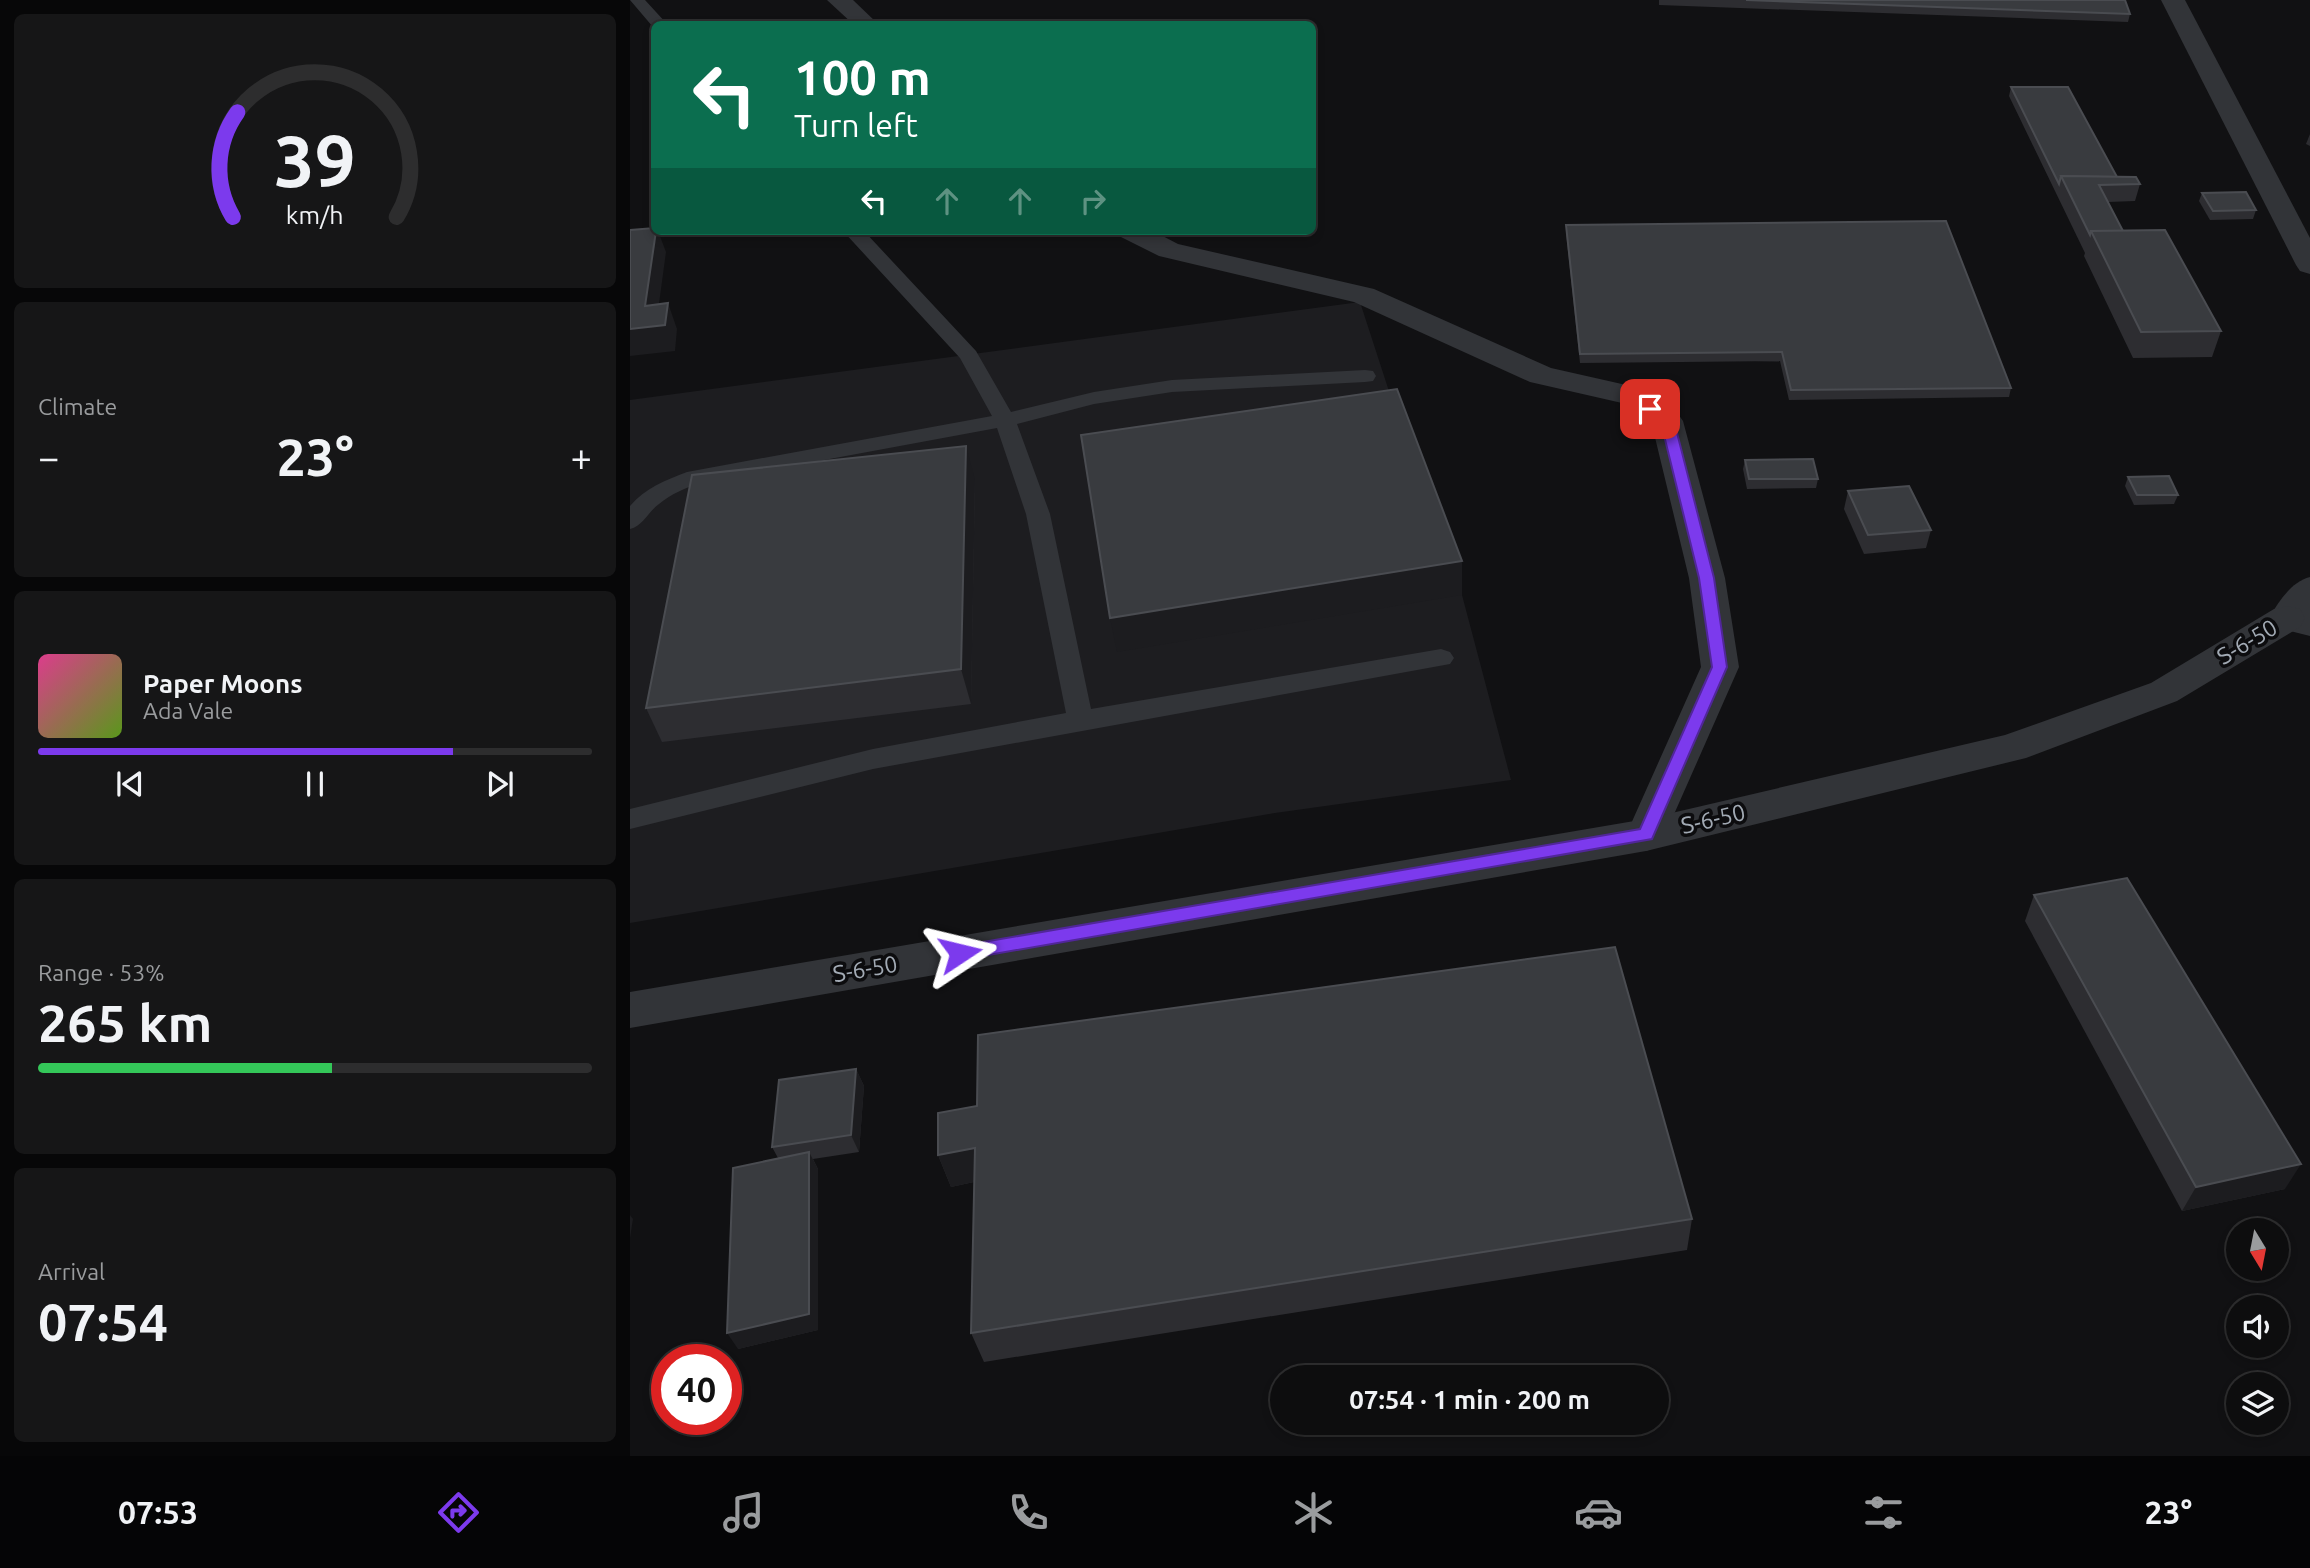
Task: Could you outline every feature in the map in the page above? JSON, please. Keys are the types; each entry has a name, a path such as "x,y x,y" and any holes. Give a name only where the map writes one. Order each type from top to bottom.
{"street":[{"path":"839,0 863,21"},
{"path":"2173,0 2310,265"},
{"path":"1139,235 1169,250 1364,295 1541,375 1633,396 1667,421 1707,578 1720,667 1646,835"},
{"name":"Տ-6-50","path":"630,1010 1646,835 2012,748 2164,692 2302,610"}],"lane":[{"path":"636,0 656,21"},
{"path":"857,235 969,355 1005,420 1038,514 1080,720"},
{"path":"630,522 645,503 664,488 695,477 1005,420 1094,398 1172,386 1365,376"},
{"path":"630,819 873,759 1080,720 1441,658"}],"shaded area":[{"path":"1360,302 1399,422 1462,595 1511,780 1275,813 630,923 630,400"}],"building":[{"path":"1746,0 2125,0 2130,14"},
{"path":"2011,87 2068,87 2117,177 2061,176 2059,184"},
{"path":"2061,176 2136,177 2140,184 2099,185 2123,231 2091,231 2090,235"},
{"path":"2246,192 2256,210 2213,211 2202,193"},
{"path":"1946,221 2011,388 1791,390 1782,352 1580,354 1566,225"},
{"path":"651,228 651,235 655,235 645,306 668,303 665,325 630,329 630,230"},
{"path":"2165,230 2221,331 2141,332 2091,231"},
{"path":"1397,389 1462,561 1110,618 1081,435"},
{"path":"966,446 961,669 646,708 692,475"},
{"path":"1813,459 1818,479 1749,479 1745,460"},
{"path":"2169,476 2178,495 2137,495 2128,477"},
{"path":"1909,486 1931,530 1868,535 1848,491"},
{"path":"2127,878 2301,1164 2196,1187 2034,895"},
{"path":"1615,947 1692,1219 971,1333 975,1148 938,1155 938,1113 977,1106 978,1035"},
{"path":"856,1069 851,1135 772,1147 779,1080"},
{"path":"809,1152 809,1314 727,1333 733,1168"}],"route":[{"path":"960,953 1646,835 1720,667 1707,578 1667,421 1650,409"}]}
